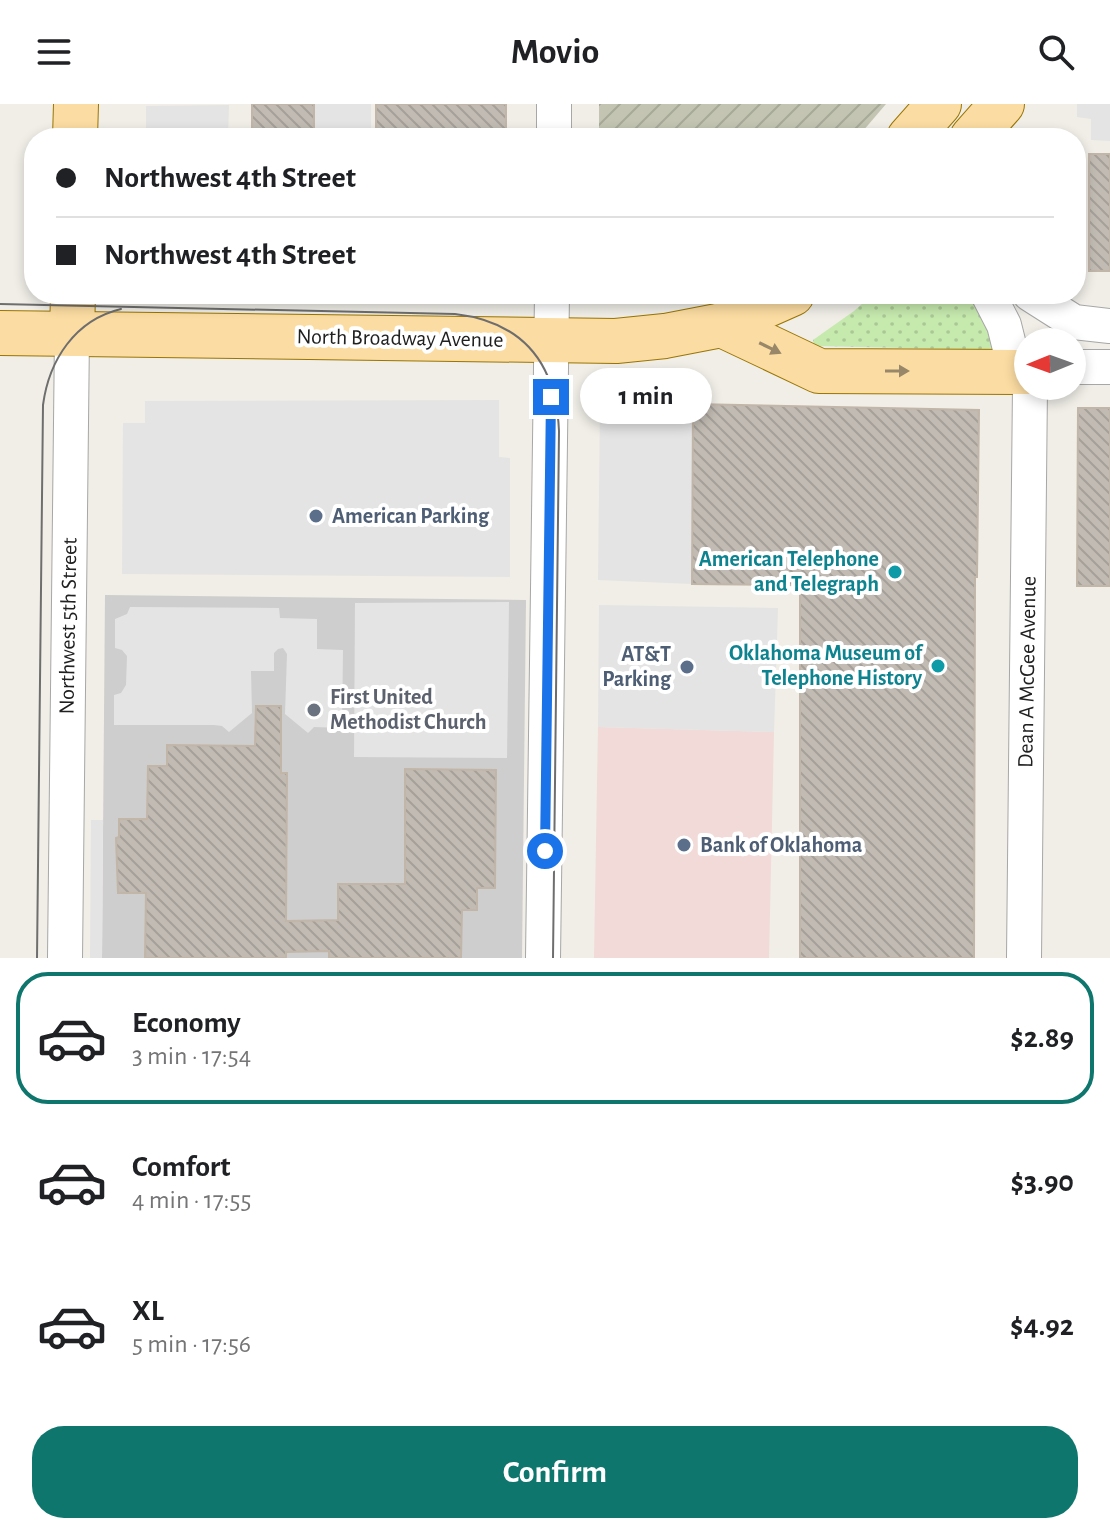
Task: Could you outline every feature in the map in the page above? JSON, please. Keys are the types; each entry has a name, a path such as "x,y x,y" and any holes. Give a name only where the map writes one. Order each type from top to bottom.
{"main road":[{"path":"75,128 76,104"},
{"path":"918,128 939,104"},
{"path":"981,128 1002,104"},
{"name":"North Broadway Avenue","path":"0,333 73,314 552,341 629,339 722,325 769,304"},
{"path":"722,325 819,371 1014,370"}],"street":[{"path":"554,104 554,128"},
{"path":"543,958 552,304"},
{"path":"993,304 1014,354"},
{"path":"1018,304 1027,328"},
{"path":"1046,304 1074,322 1110,326"},
{"name":"Northwest 5th Street","path":"65,958 73,314"},
{"path":"1086,367 1110,367"},
{"name":"Dean A McGee Avenue","path":"1024,958 1030,400"}],"shaded area":[{"path":"315,104 371,104 371,128 315,128"},
{"path":"599,104 886,104 866,128 599,128"},
{"path":"1077,104 1110,104 1110,141 1091,140 1091,119 1077,117"},
{"path":"229,105 228,128 146,128 146,106"},
{"name":"American Parking","path":"499,400 499,457 510,458 510,577 122,574 123,423 145,423 145,401"},
{"path":"693,404 692,584 598,580 600,405"},
{"name":"First United Methodist Church","path":"105,595 526,600 522,958 102,958"},
{"path":"509,602 507,758 354,757 355,603"},
{"name":"AT&T Parking","path":"599,605 778,608 774,732 598,727"},
{"path":"130,607 279,608 280,618 317,619 317,649 343,650 342,728 314,727 308,733 285,714 287,654 283,648 274,653 274,671 251,671 252,713 229,732 222,726 214,725 114,725 114,695 121,693 126,685 127,656 115,648 115,619 127,614"},
{"name":"Bank of Oklahoma","path":"598,727 774,732 769,958 594,958"},
{"path":"91,820 103,820 102,958 90,958"}],"green space":[{"path":"862,304 980,304 996,350 814,346 813,340"}],"building":[{"path":"252,104 314,104 314,128 252,128"},
{"path":"376,104 506,104 506,128 376,128"},
{"path":"1089,154 1110,154 1110,271 1089,271"},
{"path":"693,404 979,410 975,577 974,958 800,958 800,585 692,584"},
{"path":"1078,408 1110,408 1110,586 1077,586"},
{"path":"256,706 281,706 281,773 287,773 286,921 338,920 338,884 405,884 405,769 496,770 495,888 477,888 477,910 462,910 461,958 329,958 329,951 286,952 286,958 145,958 146,893 118,893 116,838 119,837 119,819 147,819 148,766 167,766 167,745 255,746"}],"tram line":[{"path":"0,304 455,314 500,326 532,350 551,385 559,431 553,958"},
{"path":"37,958 43,405 51,373 67,344 90,322 121,309"}],"place":[{"name":"American Parking","path":"316,516"},
{"name":"American Telephone and Telegraph","path":"895,572"},
{"name":"Oklahoma Museum of Telephone History","path":"938,666"},
{"name":"AT&T Parking","path":"687,667"},
{"name":"First United Methodist Church","path":"314,710"},
{"name":"Bank of Oklahoma","path":"684,845"}],"route":[{"path":"545,851 551,397"}]}
